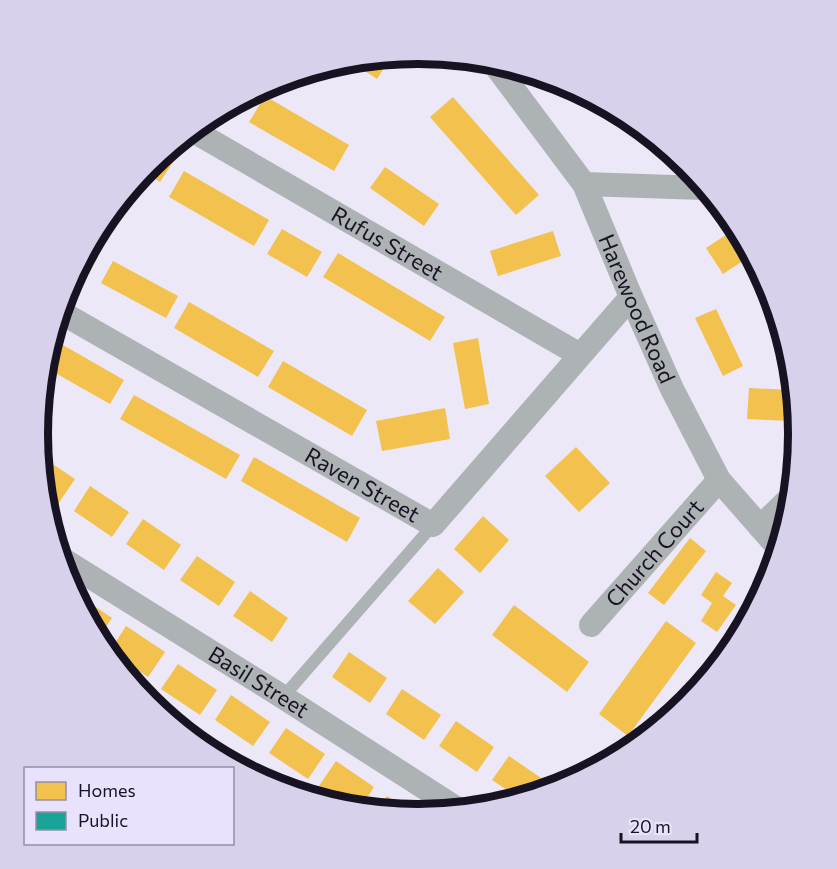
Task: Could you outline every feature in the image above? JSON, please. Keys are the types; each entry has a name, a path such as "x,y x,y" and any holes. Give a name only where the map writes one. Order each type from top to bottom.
{"street":[{"name":"Harewood Road","path":"502,74 584,184 672,389 719,480 773,541"},
{"name":"Rufus Street","path":"201,135 579,355"},
{"path":"584,184 695,188"},
{"name":"Raven Street","path":"67,317 433,525 631,297"},
{"name":"Church Court","path":"591,625 719,480"},
{"path":"760,527 782,506"},
{"name":"Basil Street","path":"72,565 449,804"}],"lane":[{"path":"283,697 433,525"}],"building: Homes":[{"path":"386,66 377,79 361,69"},
{"path":"266,97 349,145 334,171 249,122"},
{"path":"453,97 539,195 516,215 430,117"},
{"path":"172,158 175,159 160,182 153,177"},
{"path":"385,167 439,204 424,226 370,188"},
{"path":"184,171 269,220 254,246 169,197"},
{"path":"282,229 322,252 307,277 267,254"},
{"path":"553,231 561,256 498,276 490,251"},
{"path":"729,233 745,260 723,274 706,248"},
{"path":"338,253 445,317 430,341 323,277"},
{"path":"95,255 98,257 83,283 81,282"},
{"path":"113,261 178,296 166,318 101,283"},
{"path":"189,302 274,351 258,377 174,328"},
{"path":"716,309 743,366 723,376 695,318"},
{"path":"478,338 489,404 465,409 453,343"},
{"path":"60,343 124,380 110,404 53,372"},
{"path":"283,361 367,410 352,436 268,387"},
{"path":"749,388 786,390 788,421 747,419"},
{"path":"134,395 240,455 226,479 120,419"},
{"path":"445,408 450,439 382,451 376,421"},
{"path":"576,447 610,483 579,512 545,476"},
{"path":"254,457 360,518 347,542 241,481"},
{"path":"49,462 75,479 58,504 54,502"},
{"path":"90,486 129,512 112,537 74,511"},
{"path":"483,516 509,540 480,573 454,549"},
{"path":"143,519 181,545 164,570 126,544"},
{"path":"690,538 706,551 664,605 648,593"},
{"path":"197,556 235,582 219,606 180,580"},
{"path":"438,568 464,592 435,624 408,601"},
{"path":"716,572 732,583 723,596 736,605 717,632 701,621 712,603 701,595"},
{"path":"250,591 288,618 272,642 233,616"},
{"path":"88,602 112,618 104,630"},
{"path":"514,605 589,662 567,692 492,635"},
{"path":"666,621 696,643 628,736 599,714"},
{"path":"126,626 165,652 148,677 127,663 114,645"},
{"path":"349,652 387,678 370,703 332,677"},
{"path":"178,664 217,690 200,715 161,689"},
{"path":"402,689 441,715 424,740 386,714"},
{"path":"231,695 270,722 253,746 215,720"},
{"path":"456,721 494,747 477,772 439,746"},
{"path":"286,728 325,754 308,779 269,753"},
{"path":"509,756 547,782 511,793 492,780"},
{"path":"336,761 374,787 365,801 331,794 319,786"},
{"path":"387,796 399,804 394,804 382,803"}]}
